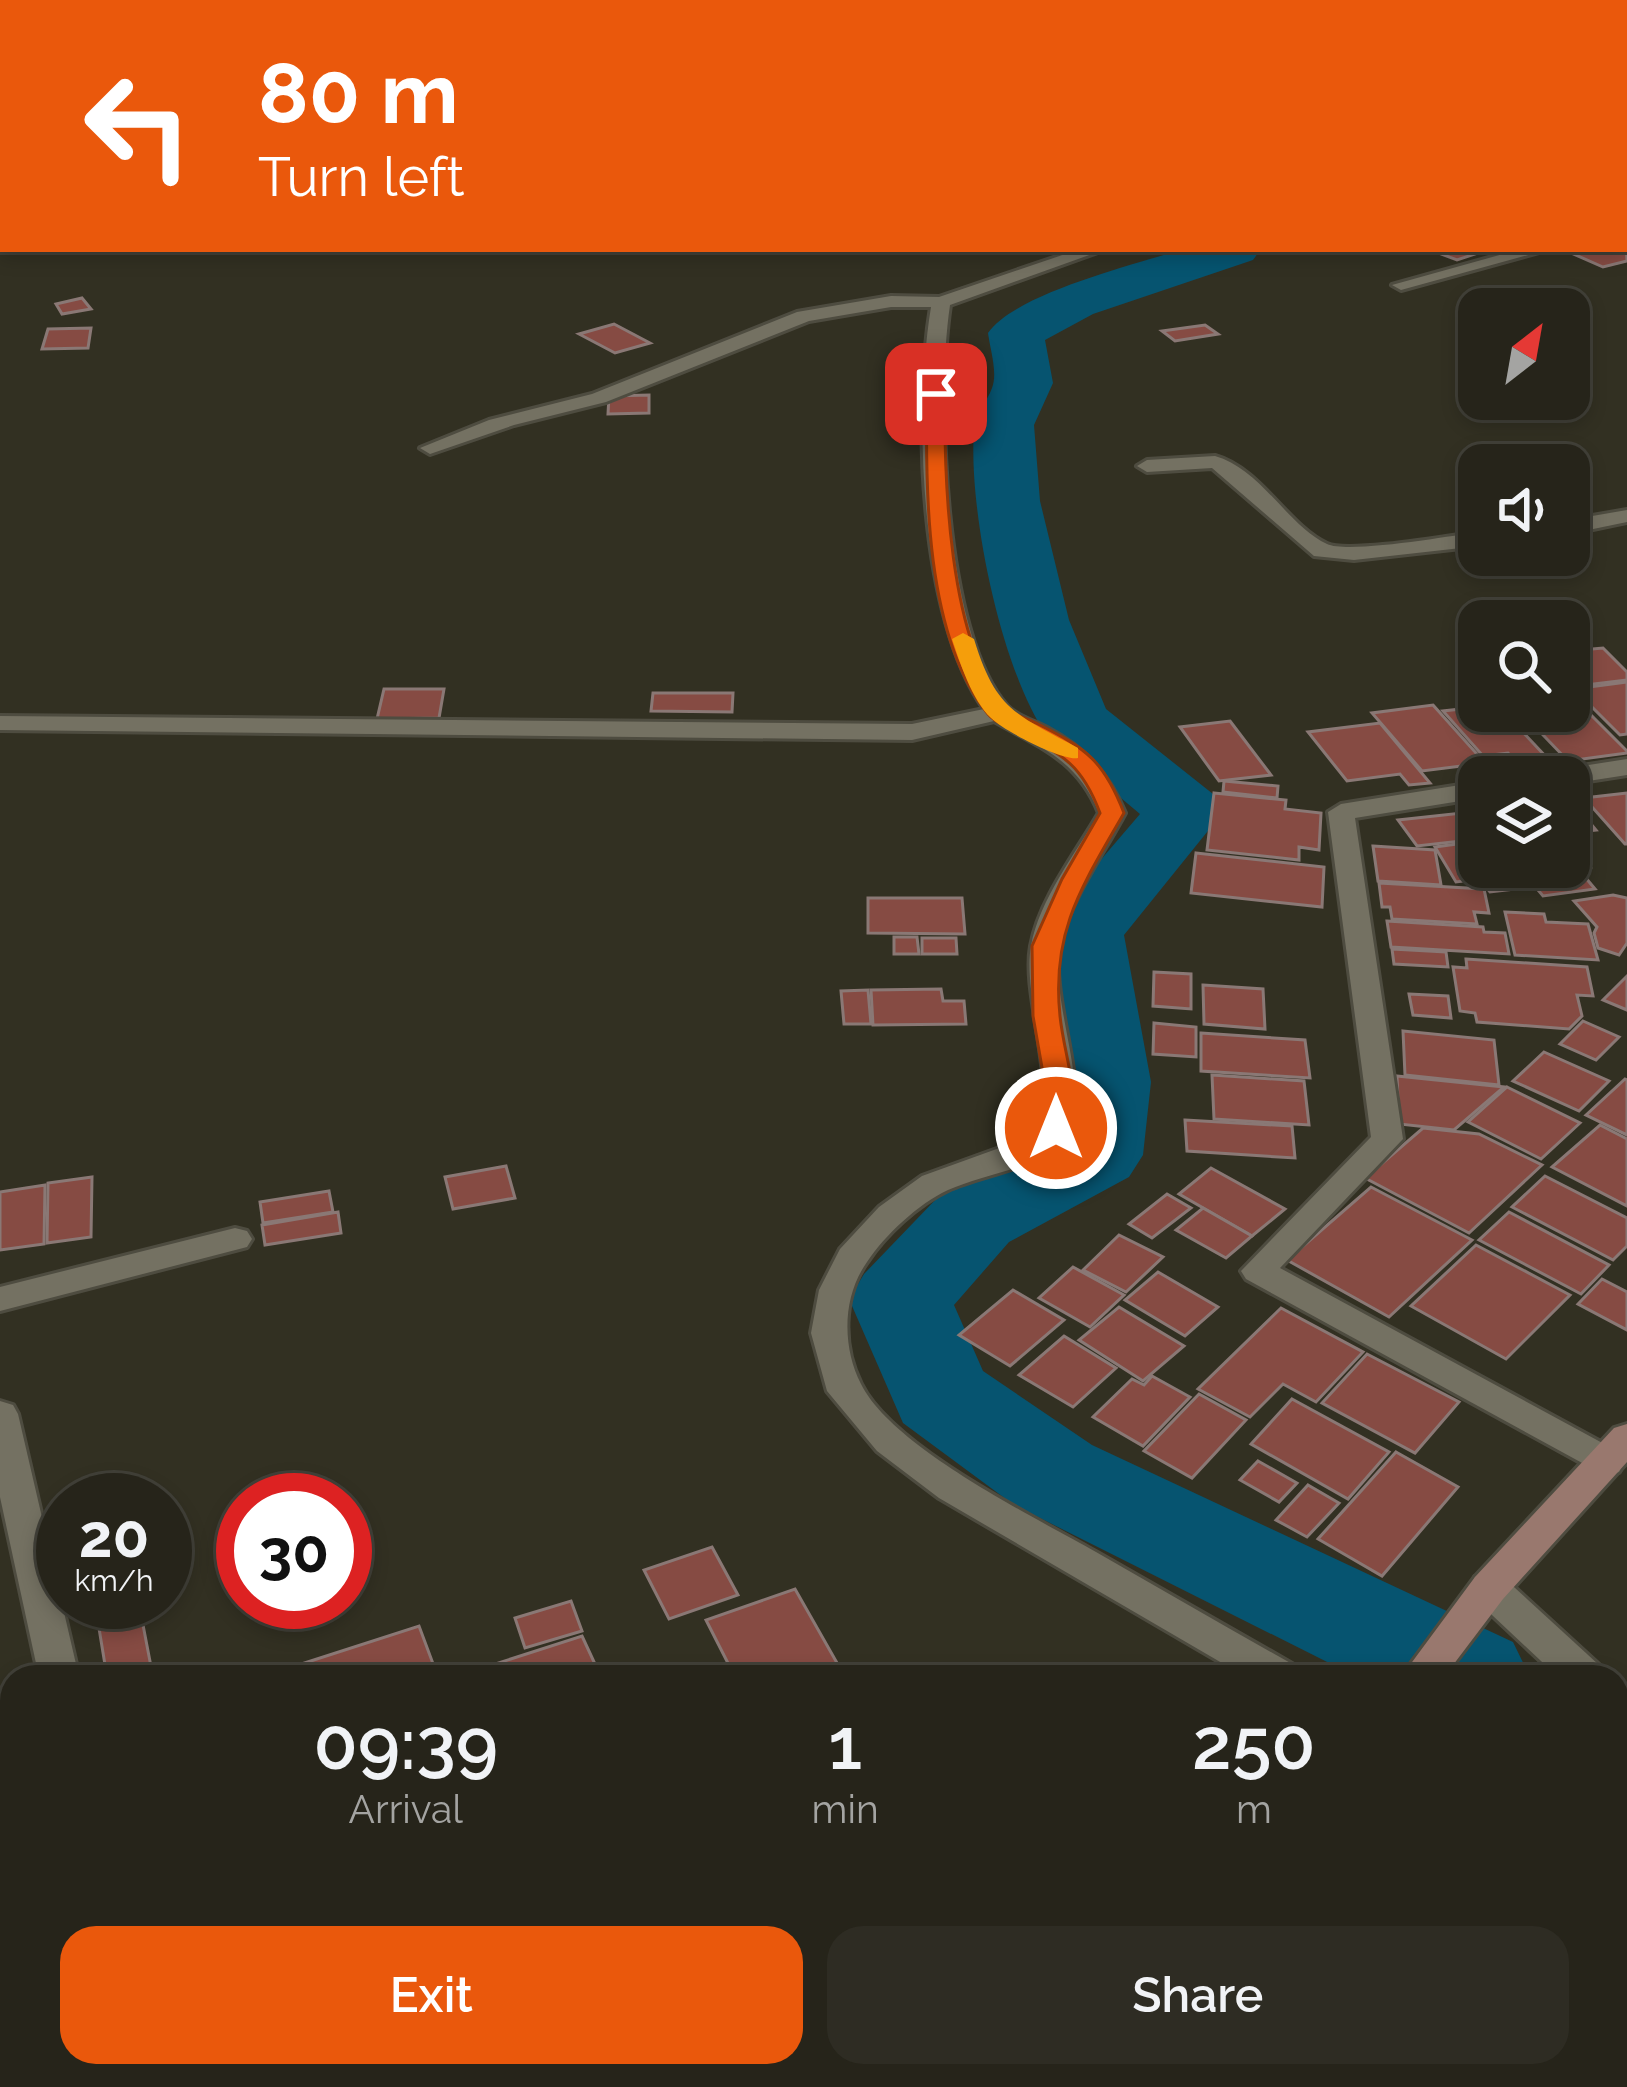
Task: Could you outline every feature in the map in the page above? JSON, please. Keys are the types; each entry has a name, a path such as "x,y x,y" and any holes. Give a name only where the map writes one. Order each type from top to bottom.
{"street":[{"path":"430,448 518,417 596,400 732,338 797,316 891,298 940,302 1088,252"},
{"path":"1401,285 1529,252"},
{"path":"940,302 933,331 935,486 953,608 971,664 998,713 1056,742 1097,773 1112,813 1070,888 1045,946 1046,1016 1062,1102 1056,1128 1041,1144 933,1184 891,1215 852,1256 836,1291 828,1333 845,1390 890,1442 952,1488 1259,1665"},
{"path":"1147,466 1215,462 1322,551 1354,553 1458,541"},
{"path":"1590,523 1627,516"},
{"path":"0,723 912,732 998,713"},
{"path":"1590,773 1627,767"},
{"path":"1430,1665 1481,1598 1617,1450 1258,1271 1387,1139 1341,812 1458,793"},
{"path":"0,1299 235,1239"},
{"path":"0,1414 56,1665"},
{"path":"1481,1598 1569,1665"}],"building":[{"path":"1436,252 1481,252 1457,260"},
{"path":"1569,252 1626,252 1627,261 1603,267"},
{"path":"82,298 91,309 62,314 56,304"},
{"path":"614,324 650,343 615,353 579,334"},
{"path":"1205,325 1218,334 1175,341 1162,331"},
{"path":"91,328 88,348 42,349 48,329"},
{"path":"649,395 649,413 608,414 609,396"},
{"path":"1603,648 1627,672 1627,680 1590,684 1590,649"},
{"path":"1627,682 1627,734 1620,735 1590,705 1590,687"},
{"path":"384,689 444,689 439,718 377,719"},
{"path":"653,693 733,693 732,712 651,711"},
{"path":"1433,705 1479,756 1458,756 1458,766 1422,771 1372,713"},
{"path":"1458,709 1458,728 1443,711"},
{"path":"1590,714 1627,751 1590,758 1563,756 1540,732 1590,732"},
{"path":"1230,721 1271,775 1219,781 1180,727"},
{"path":"1380,723 1430,783 1409,785 1400,774 1347,781 1308,732"},
{"path":"1462,732 1523,732 1545,756 1508,753 1483,756"},
{"path":"1224,781 1278,786 1277,798 1223,792"},
{"path":"1214,793 1286,800 1285,809 1321,813 1319,850 1299,847 1299,860 1207,850"},
{"path":"1627,793 1627,844 1590,805 1590,797"},
{"path":"1458,813 1458,841 1417,846 1398,820"},
{"path":"1458,844 1458,882 1456,882 1435,847"},
{"path":"1373,846 1435,850 1441,885 1378,881"},
{"path":"1196,853 1324,867 1322,907 1191,893"},
{"path":"1379,883 1484,889 1489,913 1474,912 1477,924 1392,919 1390,907 1382,907"},
{"path":"1590,883 1595,889 1543,896 1536,888 1590,888"},
{"path":"1613,895 1627,898 1627,943 1619,955 1598,948 1597,927 1574,901"},
{"path":"868,898 962,898 965,934 868,933"},
{"path":"1505,912 1544,914 1546,922 1588,924 1598,960 1515,955"},
{"path":"1387,921 1483,927 1484,932 1505,933 1509,954 1391,947"},
{"path":"894,937 917,937 919,954 894,954"},
{"path":"922,938 956,938 957,954 922,954"},
{"path":"1392,949 1446,952 1448,967 1394,964"},
{"path":"1466,959 1587,967 1593,996 1577,995 1582,1016 1569,1029 1477,1022 1475,1013 1460,1011 1453,967 1467,968"},
{"path":"1154,972 1191,974 1191,1009 1153,1006"},
{"path":"1627,976 1627,1010 1603,1000"},
{"path":"1203,985 1263,989 1265,1029 1204,1024"},
{"path":"941,989 943,1001 964,1001 966,1024 873,1025 871,990"},
{"path":"868,990 871,1024 844,1024 841,991"},
{"path":"1409,994 1448,996 1451,1018 1413,1015"},
{"path":"1583,1021 1619,1037 1596,1060 1560,1044"},
{"path":"1154,1023 1196,1027 1196,1057 1153,1054"},
{"path":"1403,1031 1494,1040 1499,1085 1405,1075"},
{"path":"1201,1033 1305,1040 1310,1078 1201,1071"},
{"path":"1544,1052 1609,1081 1579,1111 1513,1081"},
{"path":"1212,1075 1304,1081 1309,1125 1214,1119"},
{"path":"1397,1076 1504,1087 1454,1130 1399,1124"},
{"path":"1627,1080 1627,1135 1586,1115"},
{"path":"1507,1087 1580,1123 1541,1159 1468,1122"},
{"path":"1185,1120 1292,1126 1295,1158 1187,1151"},
{"path":"1600,1125 1627,1139 1627,1206 1552,1167"},
{"path":"1423,1128 1479,1134 1542,1165 1469,1233 1365,1178"},
{"path":"506,1166 515,1198 453,1209 445,1177"},
{"path":"1211,1168 1285,1209 1252,1236 1179,1194"},
{"path":"1545,1176 1627,1218 1627,1246 1613,1260 1512,1207"},
{"path":"92,1177 91,1237 47,1243 48,1183"},
{"path":"45,1185 44,1244 0,1250 0,1192"},
{"path":"1371,1187 1472,1240 1389,1317 1287,1260"},
{"path":"329,1191 333,1212 263,1223 260,1202"},
{"path":"1167,1194 1191,1208 1152,1238 1129,1224"},
{"path":"1203,1208 1252,1236 1226,1258 1176,1230"},
{"path":"338,1212 341,1233 265,1245 262,1225"},
{"path":"1509,1212 1609,1265 1581,1294 1479,1240"},
{"path":"1119,1235 1163,1257 1126,1292 1083,1270"},
{"path":"1476,1245 1570,1295 1506,1359 1411,1306"},
{"path":"1073,1267 1124,1295 1090,1327 1039,1298"},
{"path":"1158,1272 1218,1307 1185,1336 1125,1300"},
{"path":"1602,1279 1627,1292 1627,1330 1578,1304"},
{"path":"1013,1290 1064,1320 1010,1366 959,1335"},
{"path":"1119,1307 1184,1346 1143,1381 1079,1340"},
{"path":"1281,1308 1363,1352 1316,1402 1283,1384 1250,1417 1198,1389"},
{"path":"1064,1336 1116,1368 1073,1407 1019,1375"},
{"path":"1367,1354 1459,1402 1415,1453 1322,1403"},
{"path":"1152,1376 1190,1397 1143,1446 1093,1417 1132,1379 1144,1385"},
{"path":"1199,1394 1246,1420 1192,1478 1144,1451"},
{"path":"1292,1399 1389,1452 1348,1499 1251,1444"},
{"path":"1396,1452 1458,1487 1382,1576 1318,1539"},
{"path":"1258,1461 1297,1483 1279,1502 1240,1480"},
{"path":"1308,1485 1339,1503 1307,1537 1276,1520"},
{"path":"712,1547 738,1595 669,1619 644,1570"},
{"path":"795,1589 838,1665 729,1665 706,1620"},
{"path":"571,1601 582,1631 525,1648 515,1618"},
{"path":"419,1626 434,1665 298,1665"},
{"path":"99,1629 144,1629 151,1665 105,1665"},
{"path":"582,1636 595,1665 492,1665"}],"waterway":[{"path":"1226,252 1074,302 1016,333 1024,383 1004,425 1008,501 1034,620 1073,720 1185,811 1081,932 1105,1082 1095,1155 974,1219 900,1299 941,1395 1053,1475 1445,1665"}],"slow traffic":[{"path":"963,639 998,713 1070,753"}],"route":[{"path":"936,394 935,486 953,608 971,664 998,713 1056,742 1097,773 1112,813 1060,907 1045,946 1046,1016 1062,1102 1056,1128"}]}
